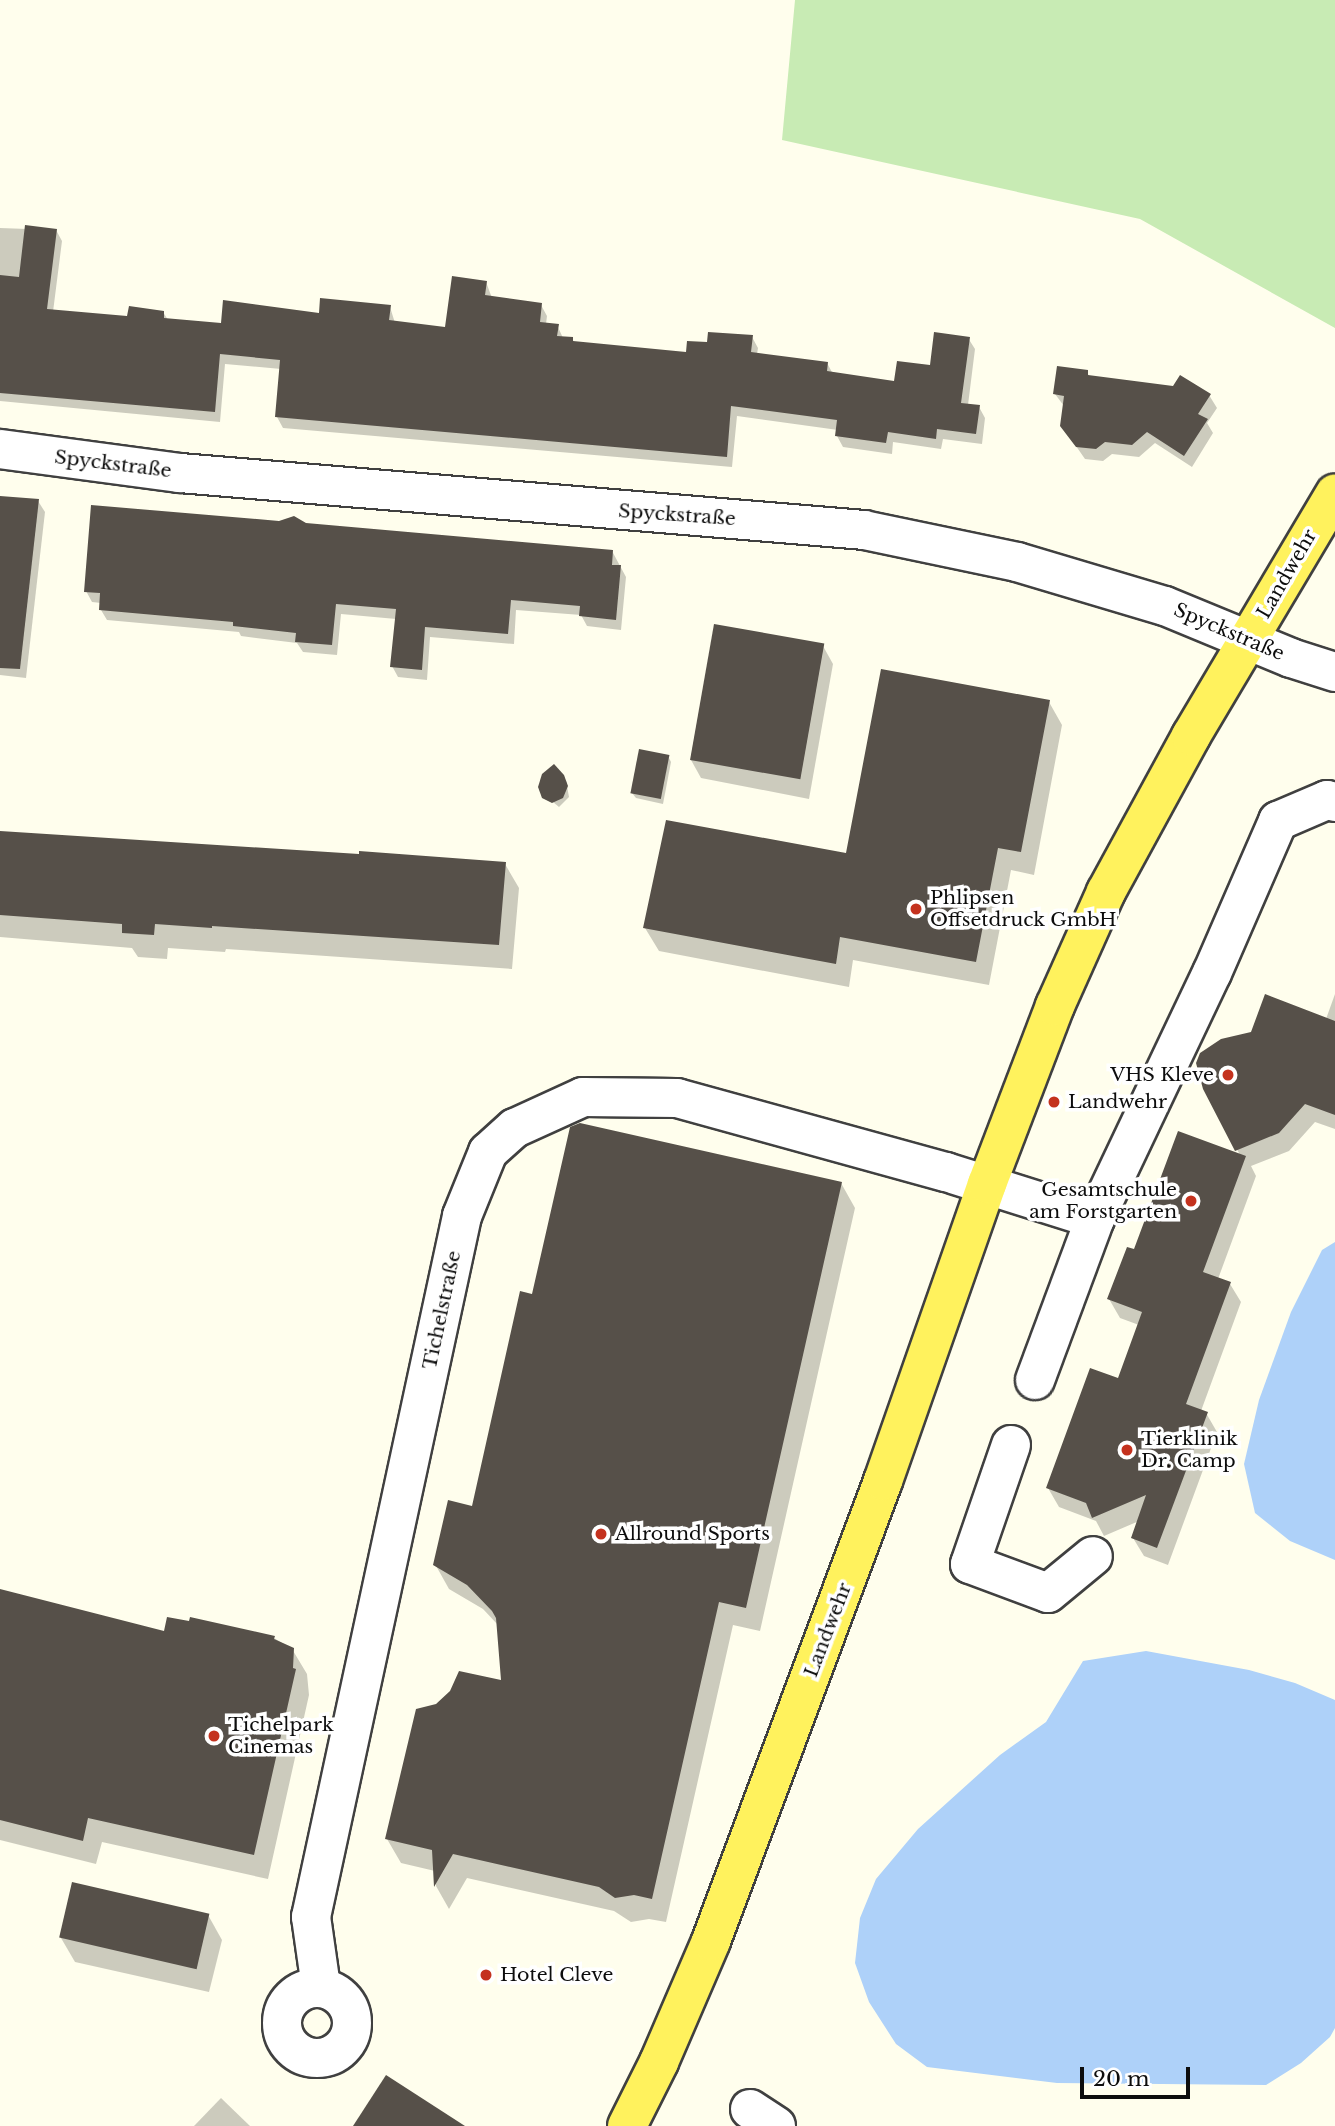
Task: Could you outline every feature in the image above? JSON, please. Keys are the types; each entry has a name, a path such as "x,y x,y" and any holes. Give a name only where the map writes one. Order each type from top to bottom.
{"main road":[{"name":"Landwehr","path":"628,2126 711,1941 883,1481 987,1184 1055,1006 1106,891 1191,736 1335,493"}],"street":[{"name":"Spyckstraße","path":"0,449 180,473 864,530 1029,565 1165,606 1335,673"},
{"path":"1035,1380 1095,1219 1212,973 1278,821 1327,800 1335,802"},
{"name":"Tichelstraße","path":"321,1987 311,1917 462,1216 488,1152 515,1128 583,1097 677,1098 987,1184 1095,1219"},
{"path":"1011,1445 970,1564 1048,1593 1093,1556"}],"green space":[{"path":"795,0 1335,0 1335,328 1140,219 782,140"}],"water":[{"path":"1335,1242 1335,1560 1290,1541 1255,1513 1244,1464 1259,1400 1291,1312 1322,1250"},
{"path":"1146,1651 1249,1670 1295,1683 1335,1700 1335,2028 1330,2037 1301,2063 1266,2085 1057,2083 927,2067 896,2044 869,2002 855,1963 860,1918 876,1879 918,1829 1000,1755 1046,1722 1083,1661"}],"building":[{"path":"25,225 57,229 47,309 127,316 129,306 164,311 164,318 221,323 223,300 319,313 320,298 391,305 389,320 445,327 452,276 487,281 485,295 542,303 540,322 559,324 557,336 573,337 573,341 686,352 687,341 707,342 708,332 753,335 751,352 828,362 827,371 894,381 897,361 930,365 934,332 970,337 961,403 980,405 976,434 937,429 936,439 888,432 886,443 835,436 837,420 731,406 727,457 275,417 280,360 220,354 215,412 0,393 0,275 19,277"},
{"path":"1057,366 1088,370 1088,375 1173,386 1180,375 1211,394 1198,414 1208,419 1184,456 1147,432 1132,445 1105,442 1096,449 1076,447 1060,426 1064,396 1053,394"},
{"path":"0,496 39,499 20,669 0,668"},
{"path":"91,505 279,521 294,516 306,523 613,550 612,565 621,565 616,620 579,616 580,606 511,600 508,634 425,627 422,670 390,667 396,609 336,604 332,645 295,642 296,633 233,626 233,622 99,610 100,593 84,592"},
{"path":"714,624 824,643 800,779 690,760"},
{"path":"881,669 1050,700 1021,852 998,848 976,962 840,937 836,964 643,928 666,820 846,853"},
{"path":"639,749 669,755 661,799 630,793"},
{"path":"554,764 564,775 568,786 563,798 552,803 542,798 538,787 542,774"},
{"path":"0,831 506,862 499,945 155,924 154,935 122,933 122,924 0,915"},
{"path":"1265,994 1335,1021 1335,1115 1305,1104 1279,1133 1235,1151 1203,1089 1196,1063 1200,1053 1221,1039 1251,1032"},
{"name":"Allround Sports","path":"580,1123 842,1182 746,1608 719,1602 652,1899 634,1895 615,1898 599,1887 453,1854 434,1887 432,1850 385,1839 416,1709 436,1704 450,1691 459,1671 501,1680 496,1618 492,1611 467,1585 433,1565 448,1500 472,1506 520,1291 532,1294 570,1127"},
{"path":"1178,1131 1246,1156 1203,1272 1231,1282 1186,1404 1208,1412 1157,1548 1131,1538 1146,1495 1092,1518 1086,1503 1046,1488 1090,1368 1118,1378 1142,1312 1107,1299 1127,1247 1134,1249"},
{"path":"0,1589 164,1631 167,1617 189,1621 190,1617 275,1636 274,1639 294,1648 293,1668 296,1669 254,1855 88,1818 83,1841 0,1820"},
{"path":"72,1882 209,1914 197,1969 59,1938"},
{"path":"386,2075 465,2126 353,2126"}],"place":[{"name":"Phlipsen Offsetdruck GmbH","path":"916,909"},
{"name":"VHS Kleve","path":"1228,1075"},
{"name":"Landwehr","path":"1054,1102"},
{"name":"Gesamtschule am Forstgarten","path":"1191,1201"},
{"name":"Tierklinik Dr. Camp","path":"1127,1450"},
{"name":"Allround Sports","path":"601,1534"},
{"name":"Tichelpark Cinemas","path":"214,1736"},
{"name":"Hotel Cleve","path":"486,1975"}]}
